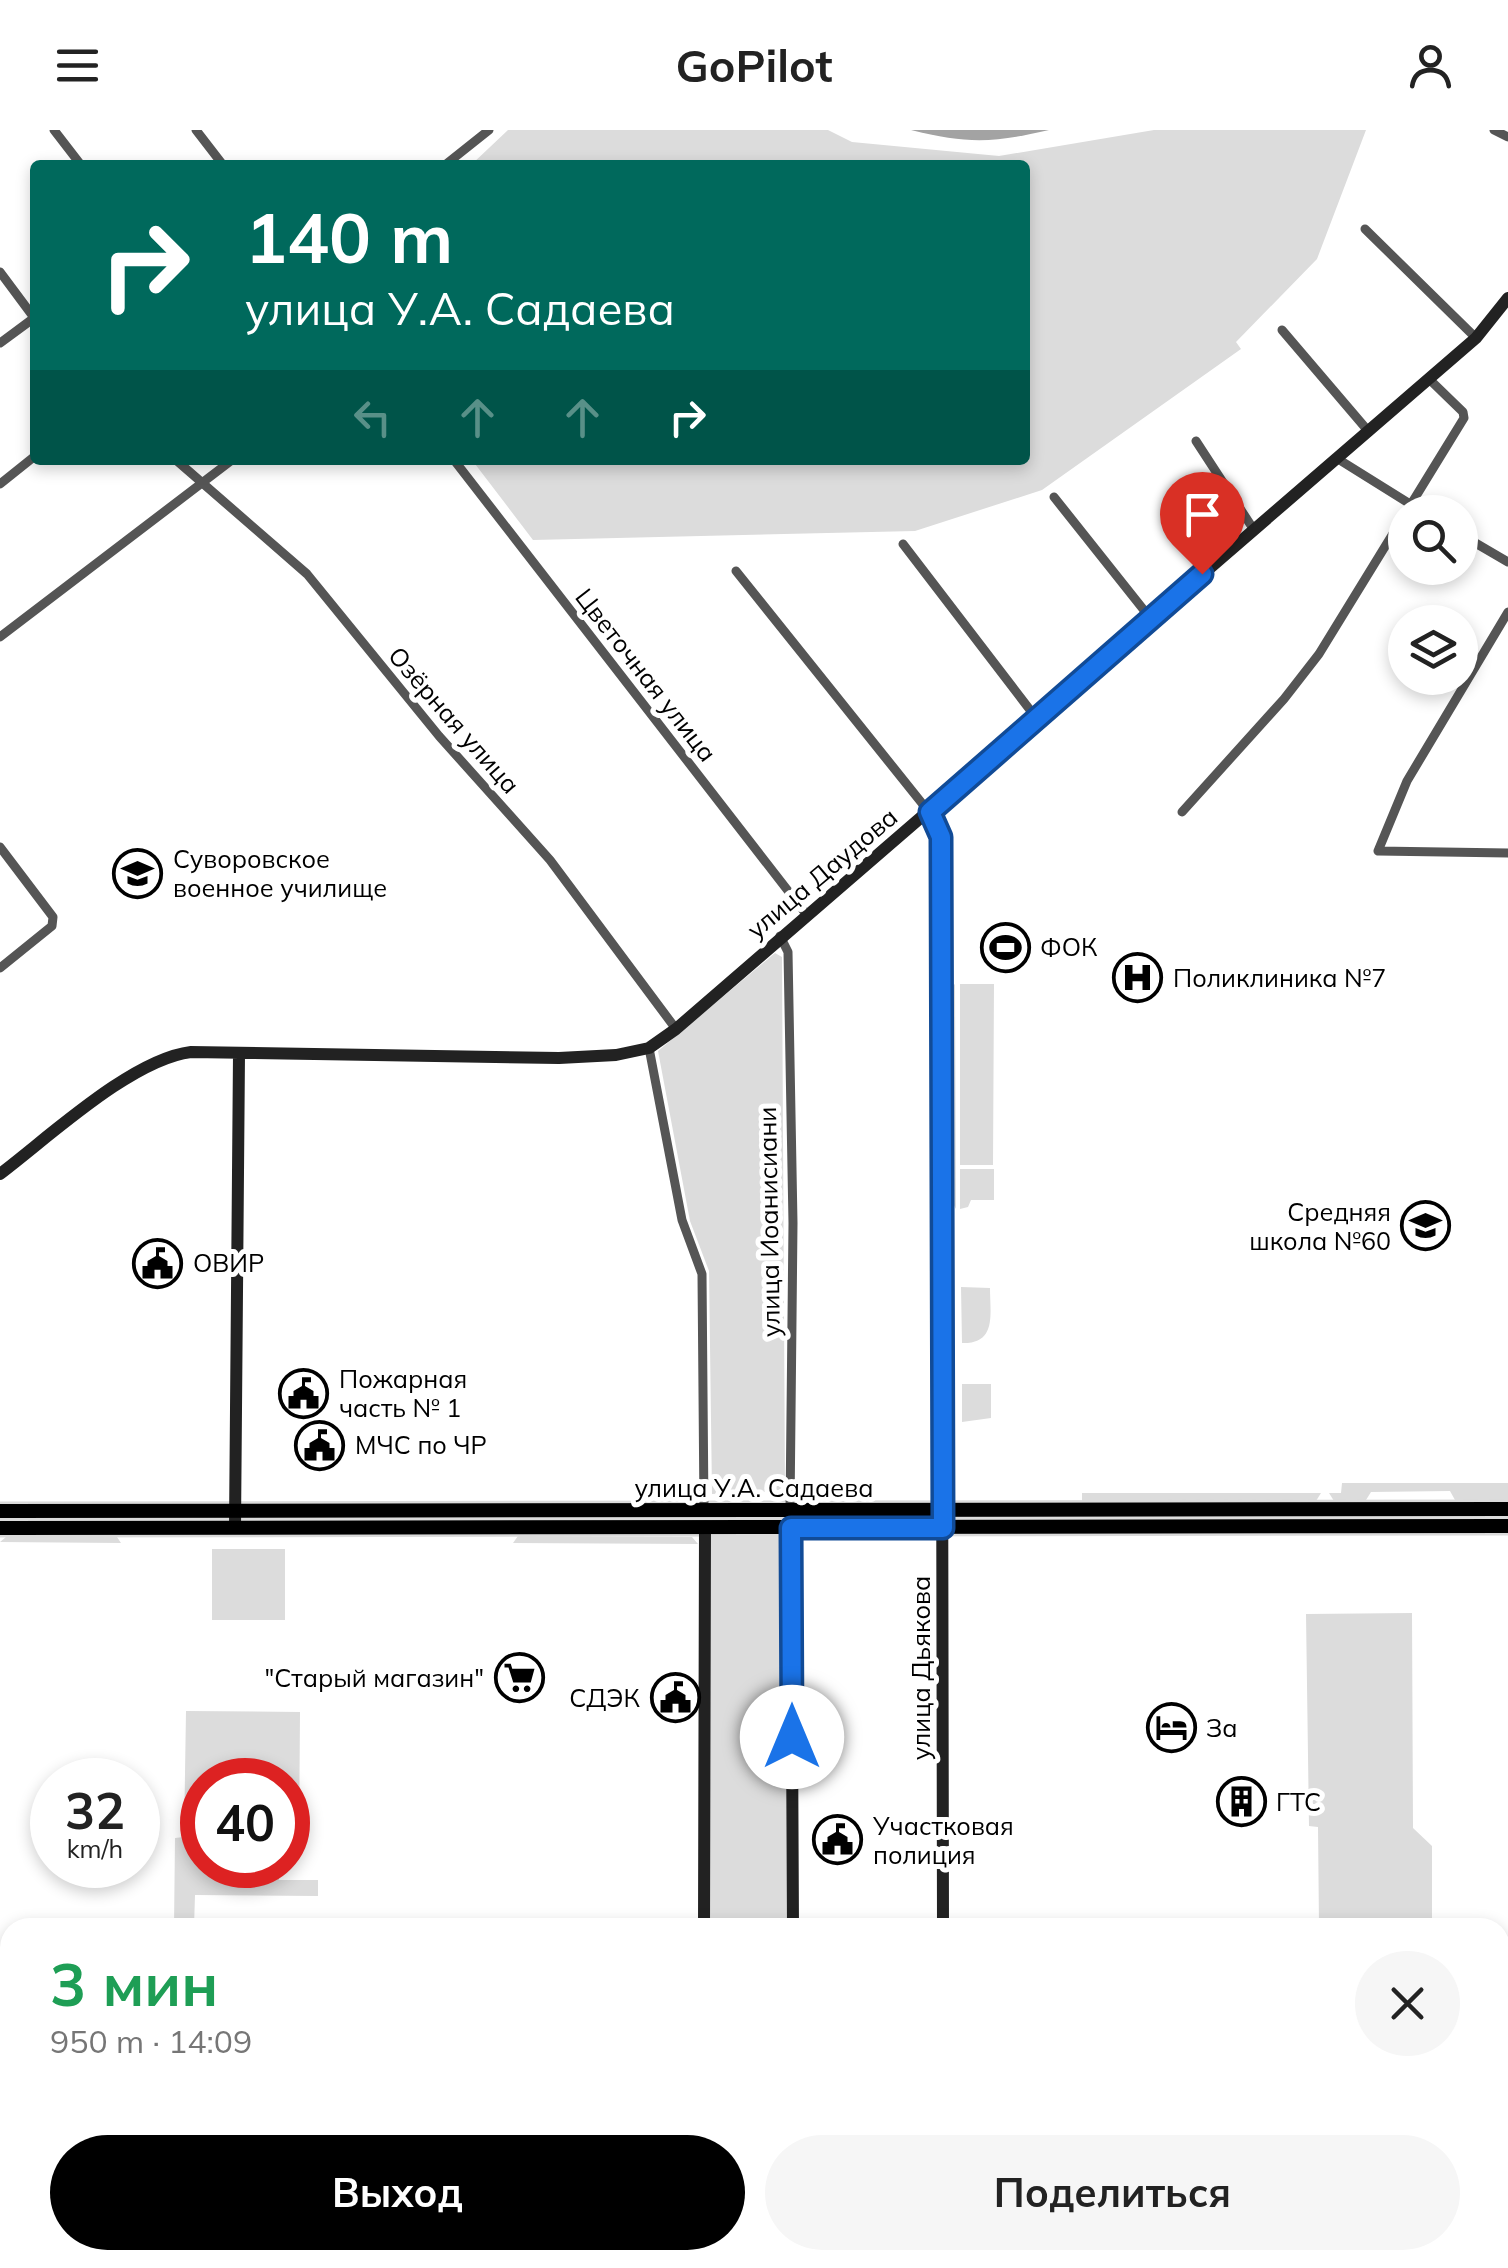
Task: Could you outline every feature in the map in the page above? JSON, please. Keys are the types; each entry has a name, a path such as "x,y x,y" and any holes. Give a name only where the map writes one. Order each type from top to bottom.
{"main road":[{"name":"улица У.А. Садаева","path":"0,1511 1508,1508"},
{"name":"улица У.А. Садаева","path":"0,1528 1508,1526"}],"street":[{"path":"54,130 77,160"},
{"path":"196,130 220,160"},
{"path":"451,160 489,130"},
{"path":"1494,130 1508,137"},
{"path":"1365,229 1476,338"},
{"path":"0,272 30,311"},
{"name":"улица Даудова","path":"0,1174 154,1061 191,1052 559,1058 616,1055 650,1048 1369,432 1476,338 1508,298"},
{"path":"0,342 30,321"},
{"path":"1282,330 1369,432"},
{"path":"1415,495 1465,416 1429,379"},
{"path":"1196,441 1254,530"},
{"path":"1338,459 1394,495"},
{"path":"0,484 30,460"},
{"name":"Озёрная улица","path":"182,465 306,574 439,736 550,860 676,1029"},
{"path":"0,637 225,465"},
{"name":"Цветочная улица","path":"458,465 806,914"},
{"path":"1054,496 1150,619"},
{"path":"1182,812 1284,699 1318,654 1388,539"},
{"path":"903,544 1037,719"},
{"path":"1478,544 1508,562"},
{"path":"736,571 930,812"},
{"path":"1508,612 1408,781 1378,852 1508,854"},
{"name":"улица Дьякова","path":"930,812 941,837 943,1918"},
{"path":"0,847 53,918 52,926 0,968"},
{"name":"улица Иоанисиани","path":"780,936 788,952 793,1223 790,1510"},
{"path":"650,1048 682,1220 702,1274 704,1511"},
{"path":"235,1528 239,1054"},
{"path":"704,1528 704,1918"},
{"path":"791,1528 793,1918"}],"shaded area":[{"path":"508,130 828,130 852,142 999,156 1154,130 1366,130 1317,259 1236,342 1241,349 1042,490 915,531 533,540 476,465 1030,465 1030,160 476,160"},
{"path":"911,130 1049,130 980,140"},
{"path":"775,953 782,957 785,1491 712,1494 709,1271 690,1221 658,1051"},
{"path":"955,984 956,1209 950,1198 950,988"},
{"path":"960,984 994,984 993,1165 960,1165"},
{"path":"960,1169 994,1169 994,1200 971,1200 968,1207 960,1209"},
{"path":"961,1287 990,1288 989,1326 973,1342 962,1343"},
{"path":"962,1384 991,1384 991,1418 962,1422"},
{"path":"1342,1483 1508,1483 1508,1500 1455,1500 1450,1491 1371,1492 1366,1500 1334,1501 1329,1493 1341,1493"},
{"path":"1082,1493 1321,1493 1316,1501 1082,1501"},
{"path":"518,1536 692,1537 698,1544 513,1543"},
{"path":"709,1536 787,1536 788,1918 710,1918"},
{"path":"6,1537 117,1537 121,1543 0,1542"},
{"path":"212,1549 285,1549 285,1620 212,1620"},
{"path":"1412,1613 1413,1828 1432,1846 1432,1918 1319,1918 1318,1827 1309,1826 1306,1614"},
{"path":"186,1711 300,1712 300,1758 185,1758"},
{"path":"180,1837 180,1888 310,1888 310,1880 318,1880 318,1896 195,1895 194,1918 174,1918 175,1838"}],"place":[{"name":"Суворовское военное училище","path":"138,873"},
{"name":"ФОК","path":"1005,947"},
{"name":"Поликлиника №7","path":"1138,978"},
{"name":"Средняя школа №60","path":"1426,1226"},
{"name":"ОВИР","path":"158,1263"},
{"name":"Пожарная часть № 1","path":"304,1393"},
{"name":"МЧС по ЧР","path":"320,1445"},
{"name":"\"Старый магазин\"","path":"519,1678"},
{"name":"СДЭК","path":"675,1698"},
{"name":"За","path":"1171,1728"},
{"name":"ГТС","path":"1241,1802"},
{"name":"Участковая полиция","path":"838,1840"}],"route":[{"path":"792,1737 791,1528 943,1528 941,837 930,812 1202,574"}]}
